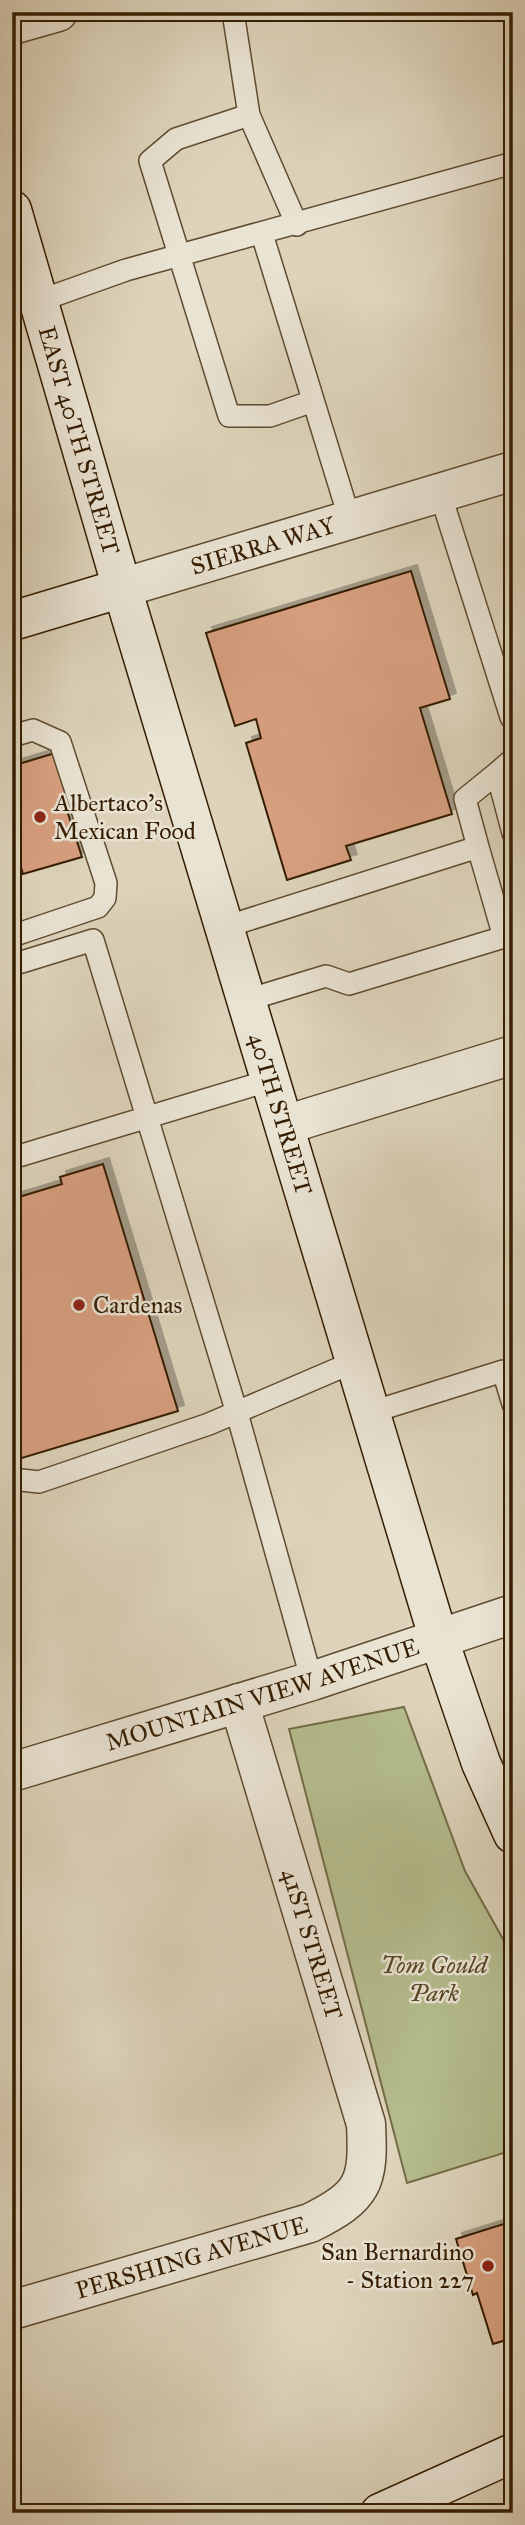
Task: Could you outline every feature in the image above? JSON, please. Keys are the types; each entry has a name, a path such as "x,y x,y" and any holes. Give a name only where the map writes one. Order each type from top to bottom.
{"street":[{"path":"12,25 58,12"},
{"name":"EAST 40TH STREET","path":"12,210 122,588"},
{"name":"SIERRA WAY","path":"12,621 513,471"},
{"name":"40TH STREET","path":"122,588 439,1640 481,1763 513,1834"},
{"path":"285,1125 513,1055"},
{"name":"MOUNTAIN VIEW AVENUE","path":"12,1772 312,1681 513,1614"},
{"name":"41ST STREET","path":"239,1703 366,2124 368,2155 362,2186"},
{"name":"PERSHING AVENUE","path":"12,2310 310,2223 340,2208 362,2186"},
{"path":"380,2513 513,2454"}],"lane":[{"path":"233,12 249,115 297,225"},
{"path":"249,115 177,139 150,161 229,416 270,416 313,401"},
{"path":"39,301 126,270 297,225 513,163"},
{"path":"262,234 350,520"},
{"path":"440,493 511,717"},
{"path":"12,736 33,730 60,742 106,883 105,898 98,907 12,936"},
{"path":"505,766 513,834"},
{"path":"247,1000 326,976 349,985 504,937 464,799 505,766"},
{"path":"225,927 300,901 478,847"},
{"path":"12,965 93,940 237,1413 312,1681"},
{"path":"12,1158 271,1080"},
{"path":"12,1479 39,1482 237,1413 356,1361"},
{"path":"372,1412 503,1371 513,1404"}],"green space":[{"name":"Tom Gould Park","path":"404,1707 465,1871 513,1957 513,2150 407,2183 289,1729"}],"building":[{"path":"411,571 450,699 420,708 452,814 346,846 351,860 287,880 246,743 261,738 256,719 235,726 206,633"},
{"name":"Albertaco’s Mexican Food","path":"55,753 67,794 62,795 82,857 23,874 12,838 12,766"},
{"name":"Cardenas","path":"103,1164 178,1411 12,1461 12,1199 62,1184 60,1177"},
{"name":"San Bernardino - Station 227","path":"513,2221 513,2338 493,2344 477,2293 473,2295 456,2239"}],"place":[{"name":"Albertaco’s Mexican Food","path":"40,817"},
{"name":"Cardenas","path":"79,1305"},
{"name":"San Bernardino - Station 227","path":"488,2266"}]}
